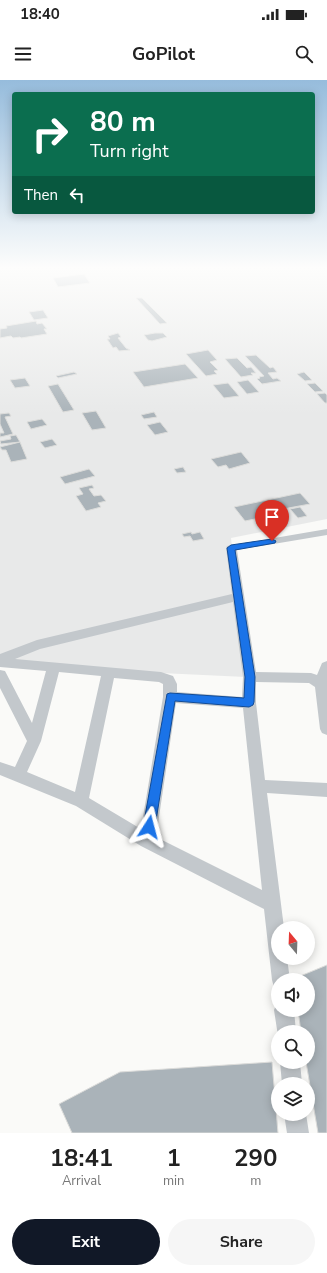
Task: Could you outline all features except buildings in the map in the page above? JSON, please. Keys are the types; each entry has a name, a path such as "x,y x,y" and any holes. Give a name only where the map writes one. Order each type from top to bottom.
{"street":[{"path":"274,921 249,702 250,677 231,548 327,532"},
{"path":"0,659 37,645 238,597"},
{"path":"0,662 161,677 168,680 170,684 170,697 147,841"},
{"path":"327,666 321,684 327,728"},
{"path":"18,776 34,741 54,668"},
{"path":"81,801 109,672"},
{"path":"0,676 34,741"},
{"path":"250,677 311,678 321,684"},
{"path":"170,697 249,702"},
{"path":"0,768 81,801 147,841 272,904"},
{"path":"259,786 327,790"},
{"path":"297,1121 298,1133"}],"shaded area":[{"path":"0,316 327,316 327,519 231,538 246,677 0,664"}],"route":[{"path":"149,827 170,697 249,702 250,677 231,548 272,541"}]}
